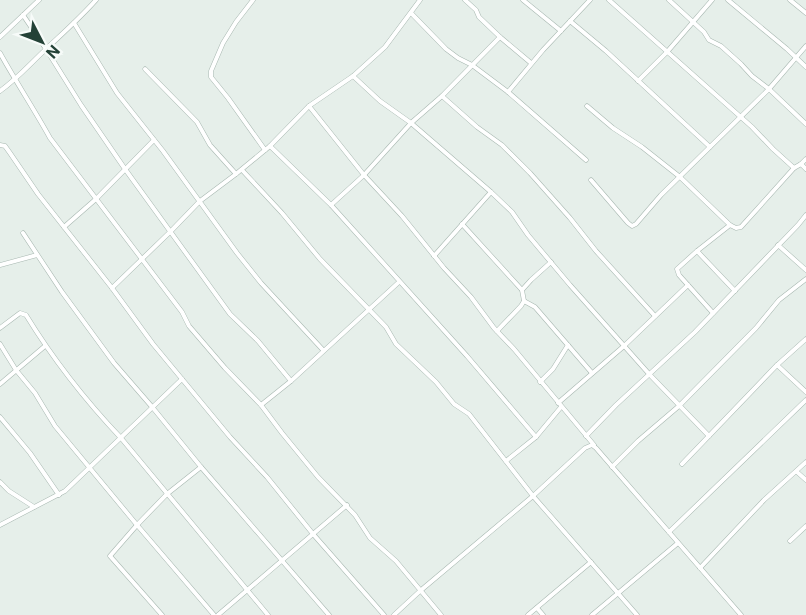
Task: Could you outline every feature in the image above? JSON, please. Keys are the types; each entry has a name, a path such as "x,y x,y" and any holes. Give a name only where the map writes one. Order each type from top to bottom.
{"street":[{"path":"0,37 39,0"},
{"path":"0,91 15,80 96,0"},
{"path":"253,0 223,43 211,71 211,77 265,150"},
{"path":"112,288 200,201 270,146 309,106 354,76 386,47 420,0"},
{"path":"465,0 500,37 531,63"},
{"path":"523,0 561,31"},
{"path":"508,92 531,63 590,0"},
{"path":"609,0 741,117 794,168"},
{"path":"669,0 710,40 721,46 806,124"},
{"path":"638,81 667,52 712,0"},
{"path":"728,0 806,67"},
{"path":"790,0 806,13"},
{"path":"411,13 446,49 508,92 586,160"},
{"path":"23,15 125,169 230,314 258,341 291,381"},
{"path":"570,21 710,147"},
{"path":"74,23 117,93 237,253 261,283 323,350"},
{"path":"331,205 364,175 411,123 442,96 500,37"},
{"path":"591,180 632,226 636,224 661,195 769,89 806,46"},
{"path":"0,53 50,138 182,312 189,326 261,405 318,477 346,505 370,538 396,561 441,615"},
{"path":"145,69 197,122 210,145 236,174"},
{"path":"354,76 380,101 411,123 512,212 528,235 624,346 709,436"},
{"path":"442,96 477,127 502,145 530,173 655,316"},
{"path":"309,106 364,175 402,216 561,407 741,615"},
{"path":"586,106 680,177 730,225 736,228 741,227 794,168 806,159"},
{"path":"64,227 96,199 154,140"},
{"path":"0,145 10,153 38,194 153,344 384,615"},
{"path":"270,146 331,205 467,356 536,437"},
{"path":"801,164 806,169"},
{"path":"242,170 320,259 386,327 396,344 436,382 454,404 469,414 533,496 636,615"},
{"path":"434,255 490,192"},
{"path":"586,436 713,314 806,215"},
{"path":"462,224 522,290 524,301"},
{"path":"713,314 679,275 677,269 730,225"},
{"path":"23,233 114,363 329,615"},
{"path":"778,245 806,270"},
{"path":"697,251 735,291"},
{"path":"0,265 37,255"},
{"path":"522,290 551,262"},
{"path":"612,467 679,406 756,328 779,300 806,279"},
{"path":"261,405 291,381 399,282"},
{"path":"558,403 624,346 688,285"},
{"path":"497,331 524,301"},
{"path":"524,301 535,307 592,373"},
{"path":"0,328 20,313 26,315 45,346 94,410 121,438 268,615"},
{"path":"682,464 777,365 806,339"},
{"path":"0,344 56,426 137,525 216,615 346,505"},
{"path":"540,382 553,369 568,345"},
{"path":"0,384 45,346"},
{"path":"777,365 806,392"},
{"path":"0,525 59,495 182,379"},
{"path":"669,532 806,400"},
{"path":"506,461 536,437 561,407"},
{"path":"0,417 30,453 59,495"},
{"path":"393,615 533,496 585,448 592,446 596,448"},
{"path":"700,568 764,500 806,462"},
{"path":"162,615 110,556 167,494 201,467"},
{"path":"797,472 806,480"},
{"path":"0,482 15,496 35,508"},
{"path":"790,541 806,526"},
{"path":"595,614 678,543"},
{"path":"528,615 591,562"},
{"path":"537,608 543,615"}]}
